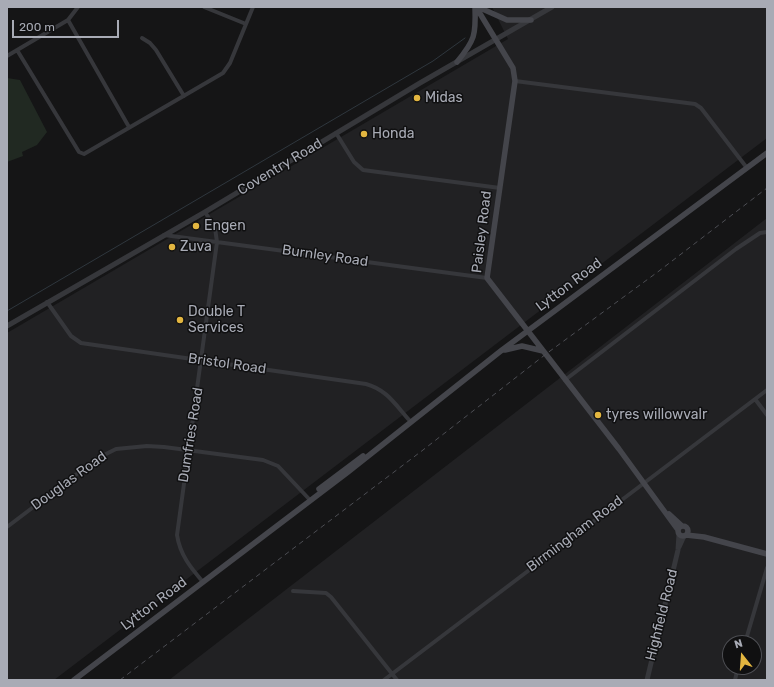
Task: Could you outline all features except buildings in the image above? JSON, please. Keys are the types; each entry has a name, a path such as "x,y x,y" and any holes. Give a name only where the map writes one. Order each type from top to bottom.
{"main road":[{"path":"457,62 469,47 474,36 476,7 507,20 531,20"},
{"name":"Paisley Road","path":"476,7 512,68 515,81 487,278 683,532 767,554"},
{"name":"Lytton Road","path":"74,680 249,547 502,350 767,153"},
{"path":"502,350 522,346 544,351"}],"street":[{"path":"7,56 68,20 78,7"},
{"path":"204,7 246,24"},
{"path":"17,50 79,152 82,154 184,96 226,69 253,7"},
{"name":"Coventry Road","path":"7,326 205,212 336,133 552,7"},
{"path":"68,20 129,128"},
{"path":"142,38 150,43 156,50 184,96"},
{"path":"515,81 650,97 694,104 701,108 747,168"},
{"path":"336,133 354,162 363,170 500,188"},
{"name":"Dumfries Road","path":"203,582 184,557 178,546 177,535 218,242 215,228 205,212"},
{"path":"565,380 736,249 760,233 767,232"},
{"name":"Burnley Road","path":"164,235 487,278"},
{"name":"Bristol Road","path":"47,302 71,336 81,343 378,387 385,392 411,422"},
{"name":"Birmingham Road","path":"384,680 643,482 767,390"},
{"path":"755,399 767,416"},
{"name":"Douglas Road","path":"7,527 98,458 116,449 148,446 189,449 272,463 282,470 309,499"},
{"name":"Highfield Road","path":"647,680 683,532"},
{"path":"747,635 767,568"},
{"path":"293,591 326,593 331,597 397,680"}],"shaded area":[{"path":"492,7 767,7 767,138 54,680 7,680 7,333 508,39"},
{"path":"7,78 20,80 47,132 37,145 22,152 23,156 7,162"},
{"path":"767,218 767,680 169,680"}],"waterway":[{"path":"7,311 433,61 465,38"}],"railway":[{"path":"120,680 423,450 546,354 659,271 767,188"}],"place":[{"name":"Midas","path":"417,98"},
{"name":"Honda","path":"364,134"},
{"name":"Engen","path":"196,226"},
{"name":"Zuva","path":"172,247"},
{"name":"Double T Services","path":"180,320"},
{"name":"tyres willowvalr","path":"598,415"}]}
